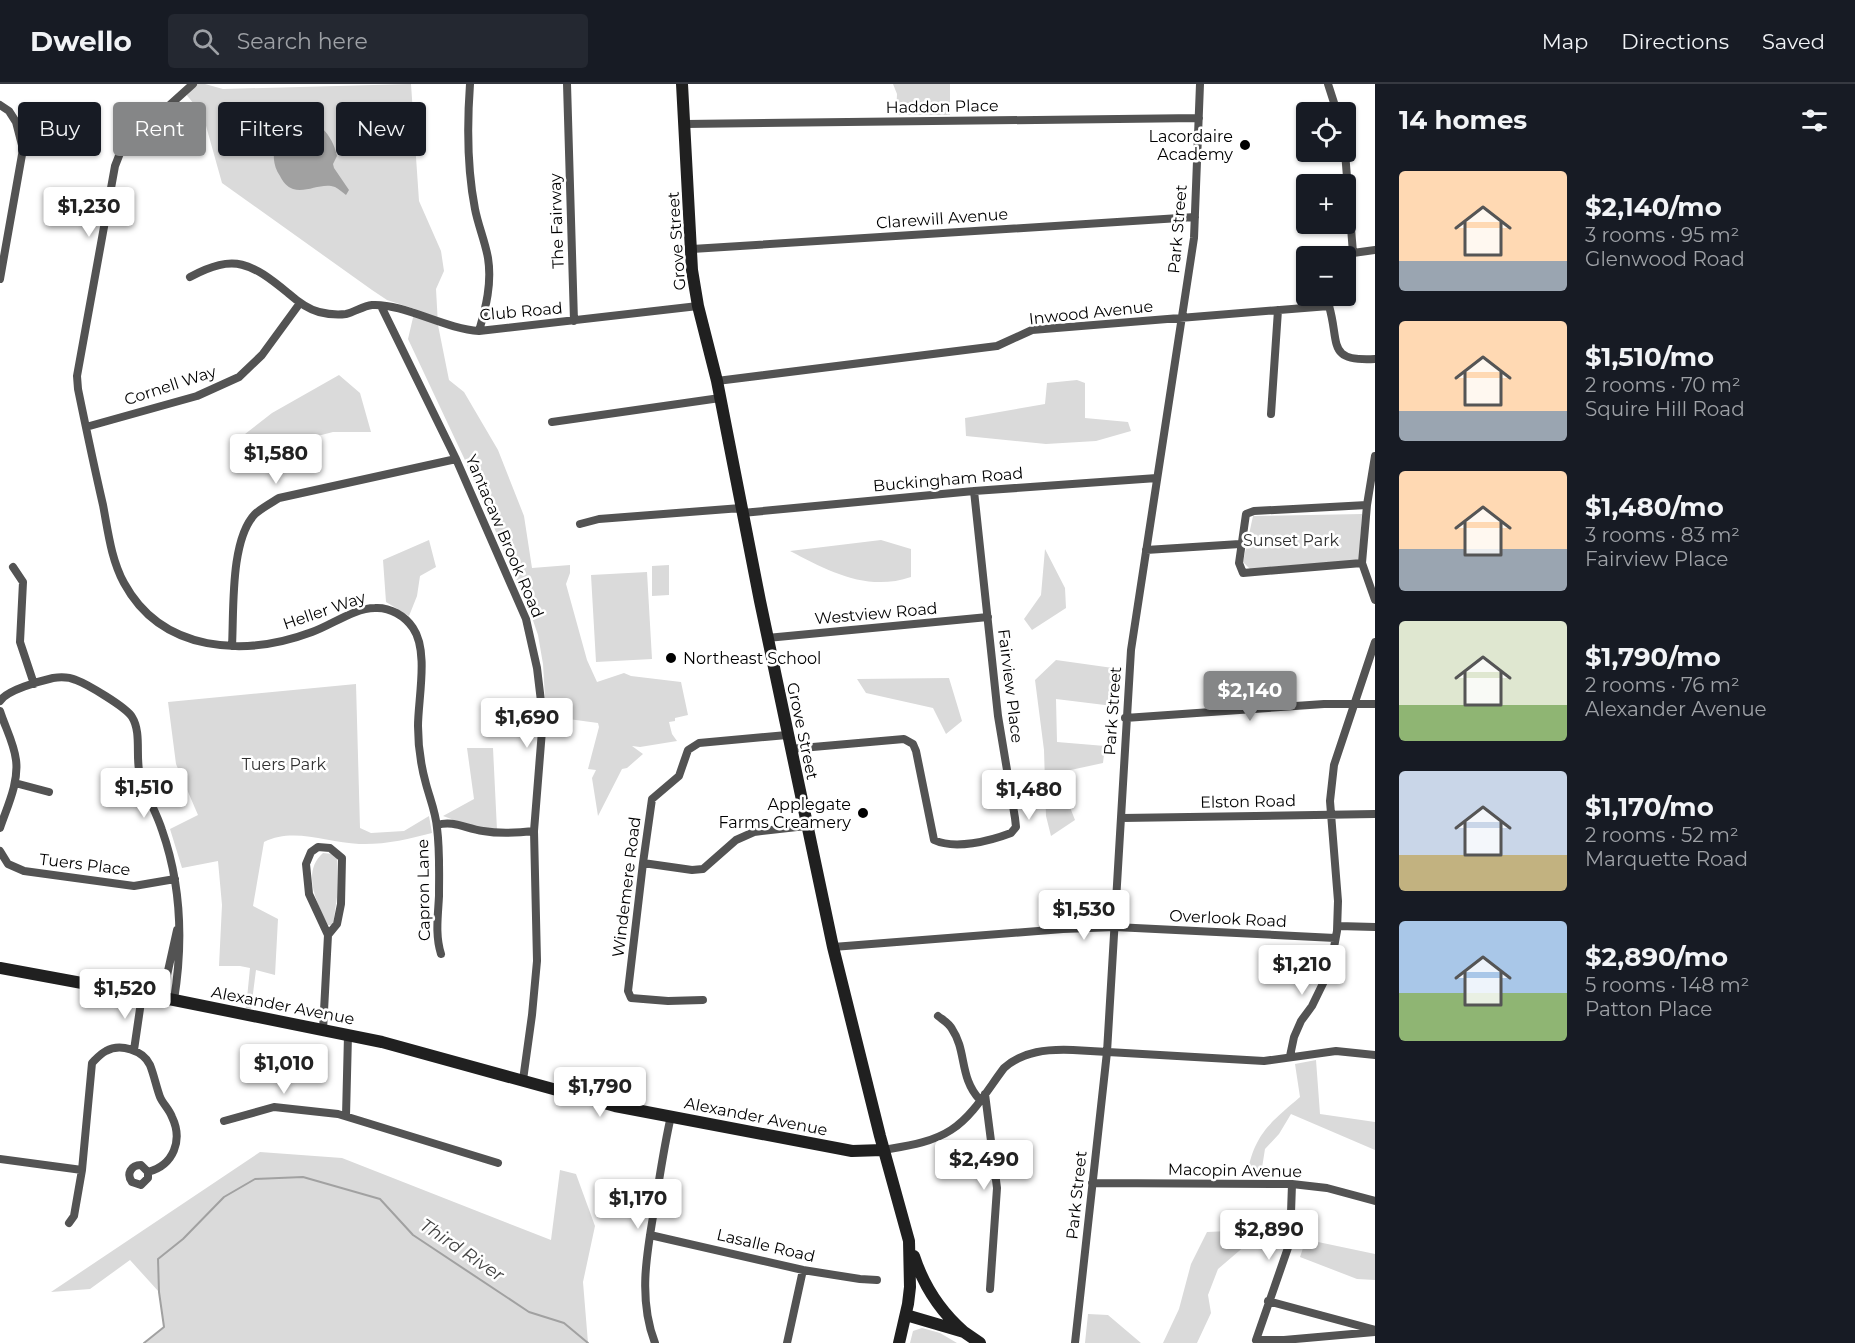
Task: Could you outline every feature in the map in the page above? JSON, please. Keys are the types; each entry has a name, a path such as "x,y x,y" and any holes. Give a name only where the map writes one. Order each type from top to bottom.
{"main road":[{"name":"Grove Street","path":"682,84 692,270 698,306 717,381 741,511 833,948 883,1150 909,1241 911,1275 906,1315 899,1343"},
{"name":"Alexander Avenue","path":"0,968 348,1035 615,1106 852,1151 883,1150"},
{"path":"909,1241 930,1294 947,1317 963,1332 980,1343"},
{"path":"906,1315 963,1332"}],"street":[{"name":"Heller Way","path":"193,84 122,148 115,166 77,376 114,558 130,593 151,616 177,634 201,642 232,646 262,645 292,639 365,609 377,607 389,610 409,623 415,631 421,648 419,750 437,825"},
{"path":"470,84 470,165 475,208 488,258 489,274 486,306 479,331"},
{"name":"The Fairway","path":"567,84 574,321"},
{"name":"Park Street","path":"1075,1343 1107,1052 1122,818 1125,718 1131,650 1182,318 1195,217 1200,84"},
{"path":"1328,84 1334,102"},
{"path":"0,105 13,116 19,128 23,149 0,279"},
{"name":"Haddon Place","path":"685,124 1199,118"},
{"path":"1346,162 1352,246"},
{"name":"Clarewill Avenue","path":"692,249 1195,217"},
{"path":"1356,253 1375,250"},
{"name":"Club Road","path":"190,277 214,265 242,264 261,271 300,303 316,311 328,314 347,314 373,305 397,309 464,330 479,331 698,306"},
{"name":"Cornell Way","path":"86,427 197,396 239,377 262,355 300,303"},
{"name":"Yantacaw Brook Road","path":"381,306 456,459 526,619 537,668 543,718 534,831 537,961 523,1080"},
{"path":"1329,306 1338,352 1356,360 1375,359"},
{"name":"Inwood Avenue","path":"717,381 997,346 1032,330 1329,306"},
{"path":"1271,414 1278,310"},
{"path":"552,422 720,398"},
{"path":"1375,456 1374,473 1366,505 1362,563 1372,584 1375,600"},
{"path":"232,646 237,557 243,531 256,513 279,498 456,459"},
{"name":"Buckingham Road","path":"580,524 599,519 741,511 1157,478"},
{"name":"Fairview Place","path":"790,749 904,739 912,744 916,751 934,840 950,845 977,842 1011,833 1016,827 998,716 974,491"},
{"path":"1362,563 1243,573 1239,563 1240,544 1246,514 1254,511 1366,505"},
{"path":"1146,550 1240,544"},
{"path":"13,567 23,582 20,642 34,684"},
{"name":"Westview Road","path":"767,638 988,617"},
{"path":"1290,1056 1294,1037 1301,1021 1312,1006 1330,969 1338,926 1330,801 1334,765 1375,642"},
{"path":"0,701 5,695 34,684 58,678 72,678 123,708 132,717 135,725 137,762 141,778 161,826 175,879 178,924 168,999"},
{"path":"1125,718 1375,704"},
{"path":"0,711 16,759 15,783 0,828"},
{"name":"Windemere Road","path":"703,1000 668,1001 631,998 628,991 652,799 679,776 688,750 699,743 787,735"},
{"path":"15,783 49,792"},
{"name":"Elston Road","path":"1122,818 1375,814"},
{"path":"437,825 448,822 480,831 498,833 534,831"},
{"name":"Capron Lane","path":"437,825 440,856 437,941 441,954"},
{"path":"643,863 692,870 703,869 736,840 754,832 806,826"},
{"path":"322,1030 328,935 309,894 306,864 311,852 318,847 330,848 342,858 341,904 337,924 328,935"},
{"name":"Tuers Place","path":"0,851 8,864 24,871 134,886 175,879"},
{"path":"1338,926 1375,927"},
{"name":"Overlook Road","path":"833,948 1063,928 1115,927 1335,938"},
{"path":"134,1050 142,995"},
{"path":"938,1016 951,1026 956,1036 971,1090 983,1097 997,1188 990,1289"},
{"path":"346,1116 348,1035"},
{"path":"69,1222 74,1216 82,1170 92,1063 107,1050 114,1048 134,1050 143,1056 149,1064 162,1102 172,1115 176,1129 176,1145 170,1158 161,1167 148,1172"},
{"name":"Alexander Avenue","path":"883,1150 920,1143 951,1130 983,1097 1004,1068 1025,1055 1061,1050 1264,1061 1336,1051 1375,1055"},
{"path":"224,1121 274,1107 346,1116 498,1163"},
{"path":"655,1343 648,1322 644,1294 646,1260 671,1116"},
{"path":"0,1159 82,1170"},
{"name":"Macopin Avenue","path":"1092,1183 1292,1184 1327,1188 1375,1201"},
{"path":"1292,1184 1290,1242 1256,1340 1284,1340 1375,1331"},
{"name":"Lasalle Road","path":"650,1235 803,1270 877,1280"},
{"path":"787,1343 803,1270"},
{"path":"1268,1301 1375,1331"}],"green space":[{"path":"189,84 205,84 223,89 411,84 412,102 336,102 336,156 416,156 419,201 441,251 444,271 436,289 438,325 449,380 464,392 498,450 524,516 532,568 570,565 566,584 587,660 597,682 624,673 631,676 681,682 688,715 669,722 672,734 677,741 640,747 632,746 643,754 627,768 622,769 598,816 592,778 596,770 588,769 599,727 598,723 546,716 543,664 538,635 528,606 464,458 408,339 415,309 387,300 222,183 206,126 206,102 192,102 185,93"},
{"path":"893,84 950,84 950,115 896,115 897,94"},
{"path":"339,375 360,393 371,432 333,432 302,440 258,460 236,441 272,413"},
{"path":"1077,380 1085,383 1085,418 1128,422 1131,431 1096,441 1046,444 966,436 965,418 1045,404 1047,383"},
{"name":"Sunset Park","path":"1362,514 1359,560 1250,569 1243,562 1253,516"},
{"path":"429,540 436,567 420,576 417,596 409,616 386,602 383,560"},
{"path":"881,540 911,549 911,577 895,581 863,581 833,572 790,551"},
{"path":"1045,549 1065,588 1066,608 1032,630 1024,619 1041,595"},
{"path":"669,565 669,595 652,596 652,566"},
{"path":"647,572 652,659 596,662 591,575"},
{"path":"1056,660 1120,669 1113,706 1056,699 1057,742 1105,746 1103,763 1066,771 1062,787 1075,820 1051,836 1046,816 1044,750 1035,680"},
{"path":"949,678 962,721 946,734 933,708 866,693 857,679"},
{"name":"Tuers Park","path":"356,684 360,828 371,833 404,831 429,816 432,833 378,844 347,843 299,836 275,838 264,842 253,906 278,919 275,975 256,970 251,1009 246,1008 250,968 219,966 222,905 218,861 182,868 170,829 198,815 176,764 168,702"},
{"path":"467,748 493,748 497,830 471,826 443,816 474,799"},
{"path":"323,853 333,854 337,858 337,897 333,925 328,925 319,908 313,888 313,869"},
{"path":"1316,1060 1320,1114 1375,1122 1375,1150 1291,1114 1279,1134 1265,1149 1261,1174 1247,1174 1259,1138 1280,1114 1300,1097 1295,1064"},
{"path":"260,1152 342,1158 551,1240 560,1170 576,1174 595,1226 583,1282 588,1343 144,1343 164,1327 159,1292 130,1260 90,1289 51,1292"},
{"path":"1250,1222 1253,1239 1218,1269 1208,1295 1211,1313 1197,1343 1163,1343 1179,1309 1191,1264 1207,1232 1229,1231"},
{"path":"1305,1242 1318,1242 1375,1254 1375,1280 1357,1279 1300,1257"},
{"path":"1088,1314 1108,1315 1141,1343 1085,1343"},
{"path":"922,1328 940,1333 957,1343 910,1343 913,1331"}],"shaded area":[{"path":"324,131 335,148 337,156 333,164 334,168 349,190 346,195 330,186 304,190 293,189 287,186 281,178 274,156 324,156"}],"waterway":[{"name":"Third River","path":"144,1343 164,1327 159,1292 158,1259 183,1239 224,1197 255,1179 303,1177 380,1199 413,1235 529,1312 564,1323 588,1343"}],"place":[{"name":"Lacordaire Academy","path":"1245,145"},
{"name":"Northeast School","path":"671,658"},
{"name":"Applegate Farms Creamery","path":"863,813"}]}
